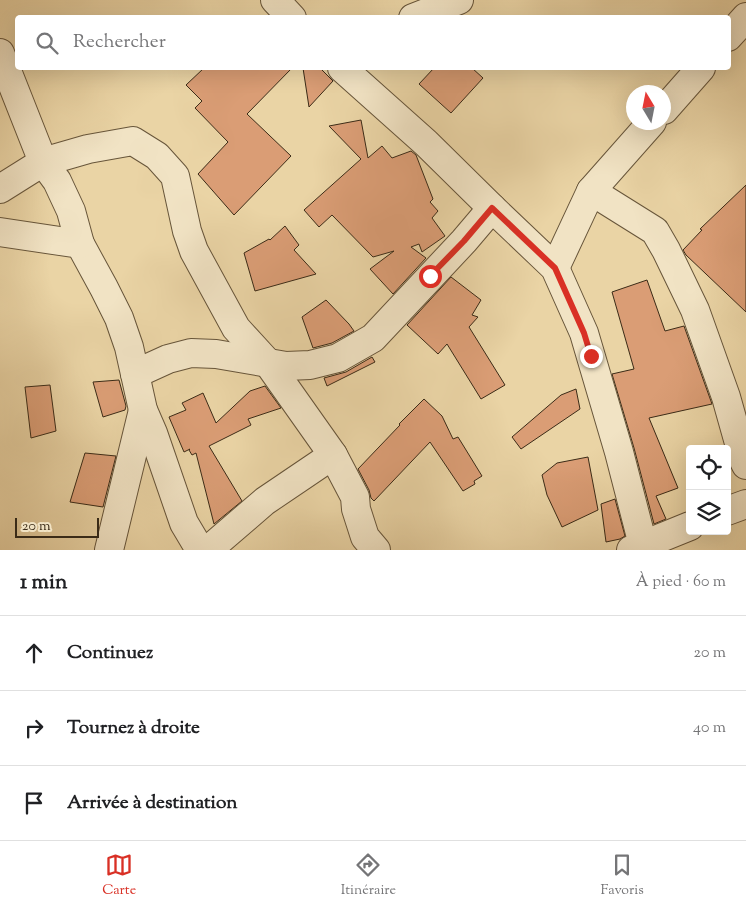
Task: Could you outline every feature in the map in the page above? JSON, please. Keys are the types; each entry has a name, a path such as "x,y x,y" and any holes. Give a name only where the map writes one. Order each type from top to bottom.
{"street":[{"path":"275,0 289,15"},
{"path":"421,15 459,0"},
{"path":"731,33 746,17"},
{"path":"0,53 43,162 58,181 80,244 119,318 129,347 143,410 184,522 200,550"},
{"path":"344,70 426,143 555,268 584,333 628,484 637,547 686,528"},
{"path":"671,102 699,70"},
{"path":"555,268 591,191 645,130"},
{"path":"0,189 43,162 88,149 133,141 157,156 175,176 187,231 194,251 236,328 268,363 332,455 355,497 356,509 366,537 376,550"},
{"path":"591,191 655,230 736,393 744,462 746,465"},
{"path":"135,374 168,359 191,353 216,354 286,366 310,365 338,358 373,338 464,241 492,208"},
{"path":"0,232 80,244"},
{"path":"109,550 143,410"},
{"path":"208,550 265,501 332,455"},
{"path":"731,510 746,504"}],"building":[{"path":"202,70 290,70 247,114 291,156 234,215 198,174 228,142 195,108 202,101 186,85"},
{"path":"303,70 322,70 333,81 309,107"},
{"path":"432,70 474,70 483,78 451,113 419,84"},
{"path":"361,120 368,158 382,146 392,158 411,151 416,155 433,199 430,202 438,211 432,218 445,236 422,252 419,244 411,247 426,258 393,294 370,269 394,251 373,257 332,215 319,227 304,210 361,159 329,126"},
{"path":"746,185 746,312 683,250 702,230 700,229"},
{"path":"285,226 299,245 294,250 316,274 255,291 244,253 270,240"},
{"path":"451,277 481,300 472,315 478,317 469,327 505,385 481,399 447,344 438,354 407,325"},
{"path":"647,280 665,331 684,326 712,404 649,418 678,488 656,496 666,519 654,524 612,374 634,369 612,292"},
{"path":"326,300 354,331 332,343 313,348 302,317"},
{"path":"372,357 375,362 327,386 324,378 346,372"},
{"path":"119,380 126,406 125,410 103,417 93,382"},
{"path":"50,385 56,431 31,438 25,387"},
{"path":"265,386 281,408 248,419 251,425 209,446 242,501 214,524 196,453 192,455 190,449 184,452 169,417 186,410 182,403 203,393 216,423 250,391"},
{"path":"576,389 580,409 521,449 512,437 561,395"},
{"path":"424,399 442,416 453,439 458,437 482,476 474,481 475,484 463,491 430,442 374,501 358,469"},
{"path":"85,453 116,456 103,507 70,502"},
{"path":"588,457 598,510 562,527 547,495 542,475 557,463"},
{"path":"615,499 625,536 606,542 601,504"}],"route":[{"path":"430,276 464,241 492,208 555,268 584,333 591,356"}]}
